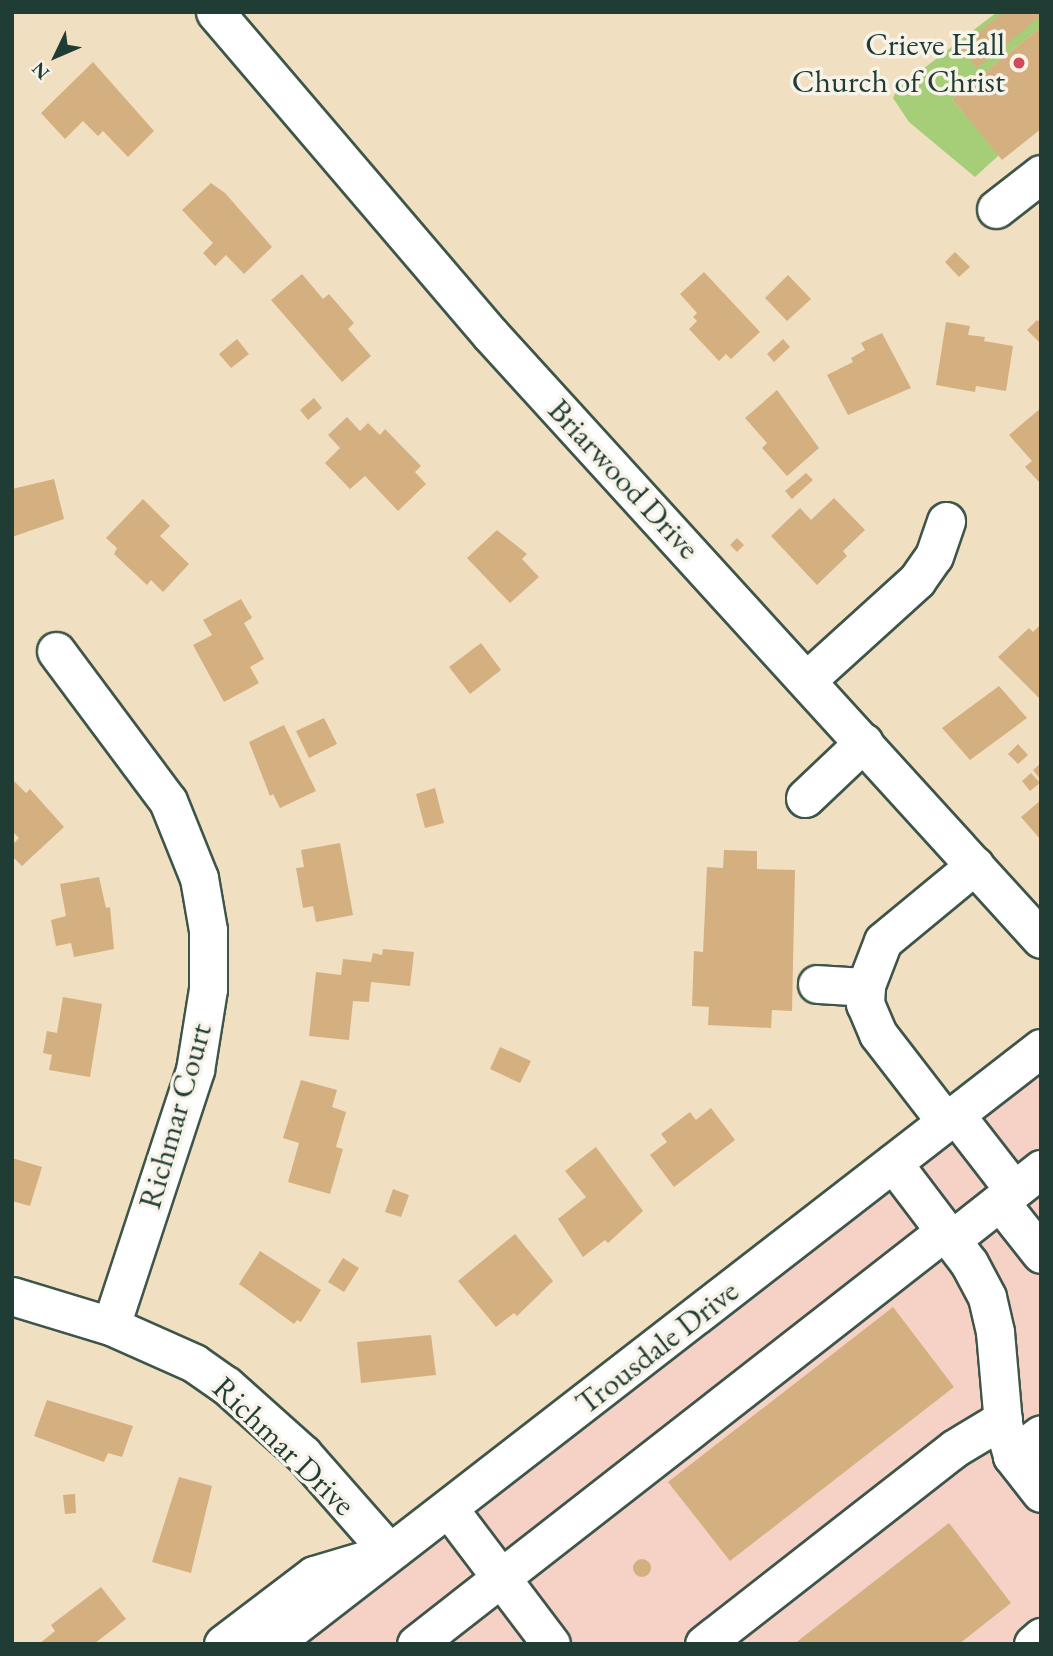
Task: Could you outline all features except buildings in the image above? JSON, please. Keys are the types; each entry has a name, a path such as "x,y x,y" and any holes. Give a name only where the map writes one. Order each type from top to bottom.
{"street":[{"name":"Briarwood Drive","path":"215,12 490,334 808,679 1041,939"},
{"path":"996,209 1041,174"},
{"path":"808,679 917,580 934,556 946,521"},
{"name":"Richmar Court","path":"56,651 168,801 191,852 208,930 208,989 195,1070 111,1326"},
{"path":"805,798 864,742"},
{"path":"975,864 883,941 874,956 866,987 865,1004 877,1034 951,1118 1018,1187 1041,1254"},
{"path":"817,984 866,987"},
{"name":"Trousdale Drive","path":"272,1644 1041,1048"},
{"path":"893,1163 979,1279 992,1314 1003,1419 1012,1456 1041,1493"},
{"path":"416,1644 948,1236 1018,1187"},
{"name":"Richmar Drive","path":"12,1296 111,1326 194,1363 226,1385 303,1454 389,1552"},
{"path":"705,1644 956,1448 1003,1419"},
{"path":"1012,1456 1041,1433"},
{"path":"449,1509 551,1644"},
{"path":"223,1644 314,1575 389,1552"},
{"path":"1033,1644 1041,1637"}],"shaded area":[{"path":"1041,1048 1041,1644 274,1644"}],"green space":[{"path":"997,12 1041,12 1041,27 952,99 999,155 975,177 909,122 893,98 897,89"}],"place":[{"name":"Crieve Hall Church of Christ","path":"1019,63"}]}
